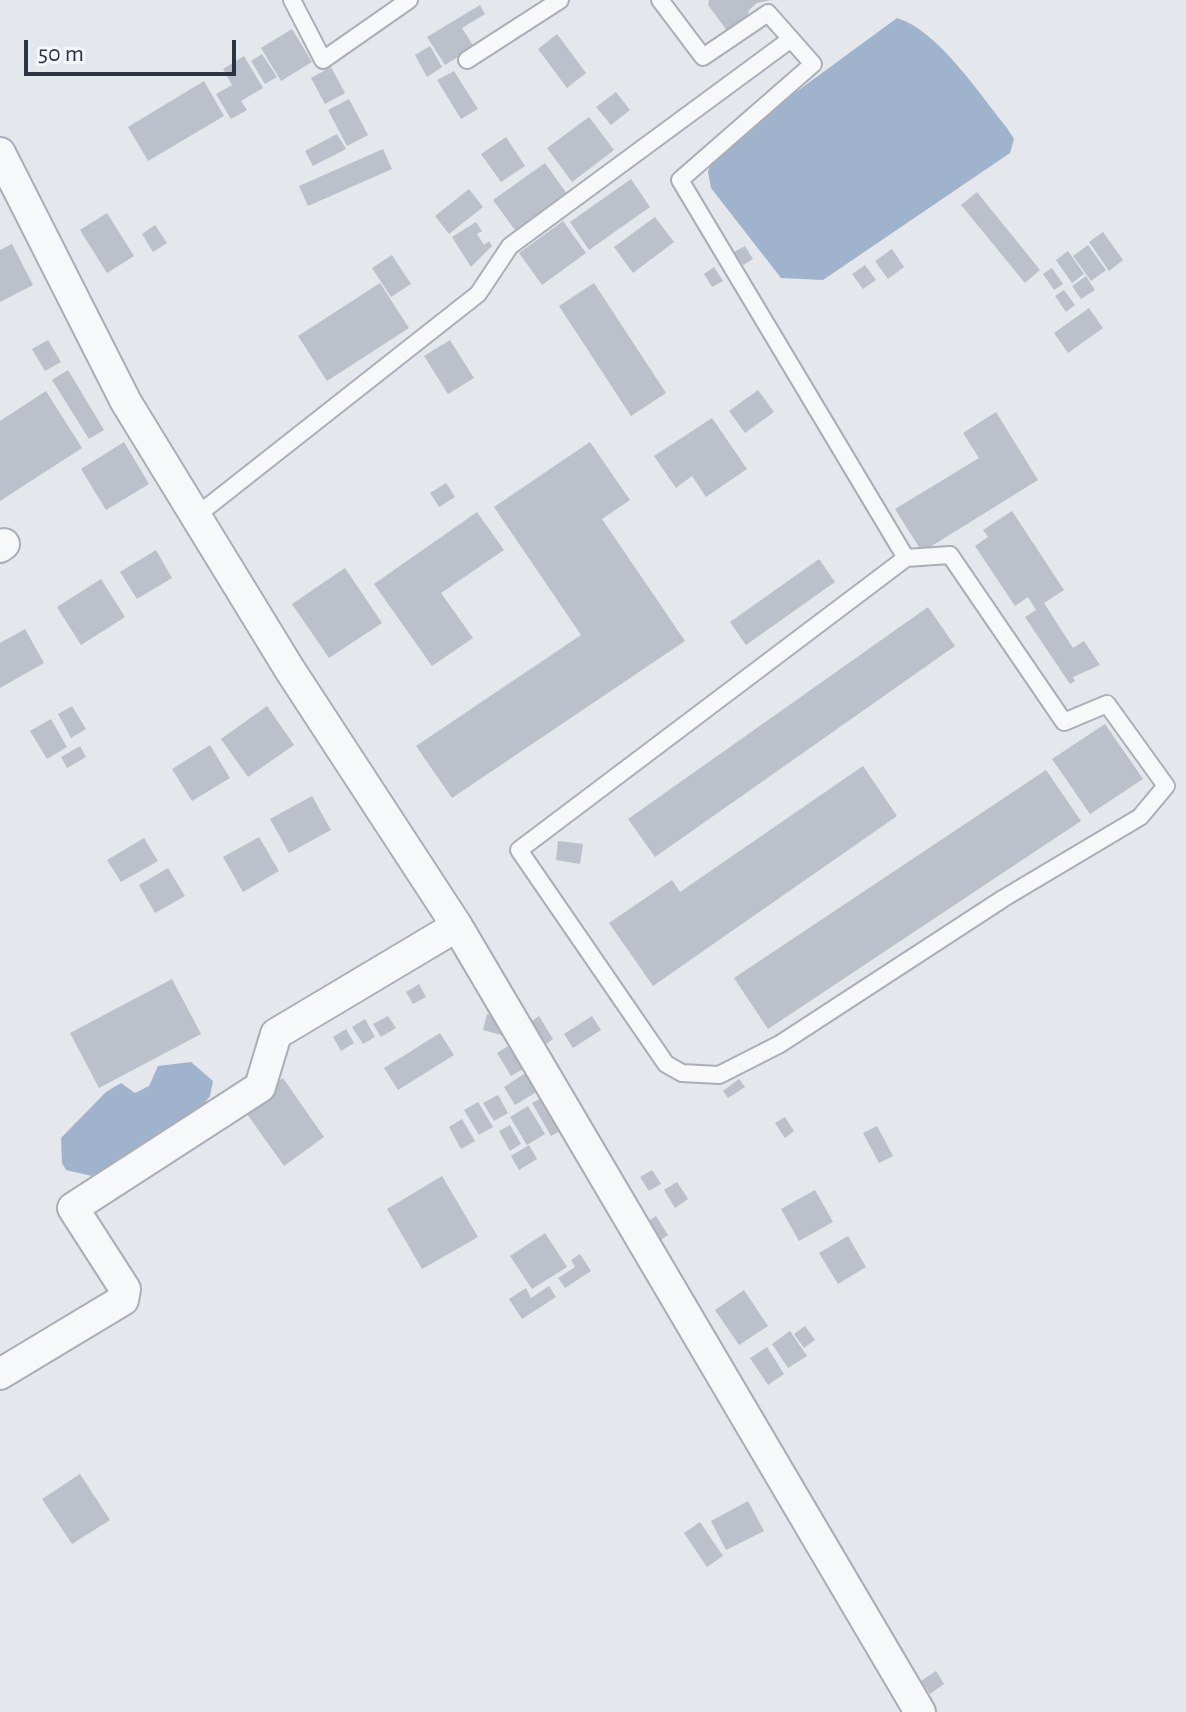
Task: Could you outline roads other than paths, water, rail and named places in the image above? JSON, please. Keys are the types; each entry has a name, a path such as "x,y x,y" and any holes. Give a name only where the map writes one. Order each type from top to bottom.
{"street":[{"path":"0,153 126,402 457,926 920,1712"},
{"path":"0,1374 123,1300 125,1289 73,1208 260,1087 276,1034 457,926"}],"lane":[{"path":"292,0 323,60 409,0"},
{"path":"467,60 560,0"},
{"path":"660,0 703,57 768,13 813,64 680,180 906,558"},
{"path":"196,516 478,294 510,246 791,39"},
{"path":"950,555 1064,722 1107,704 1166,786 1140,817 1004,898 780,1044 719,1075 682,1073 666,1064 519,850 906,558 950,555"}],"water":[{"path":"897,18 928,36 957,65 1014,139 1010,153 823,280 781,278 711,188 708,172 713,153"},
{"path":"191,1062 213,1081 210,1096 201,1108 139,1153 92,1176 66,1170 62,1163 61,1138 106,1092 121,1083 135,1093 149,1086 158,1066"}]}
